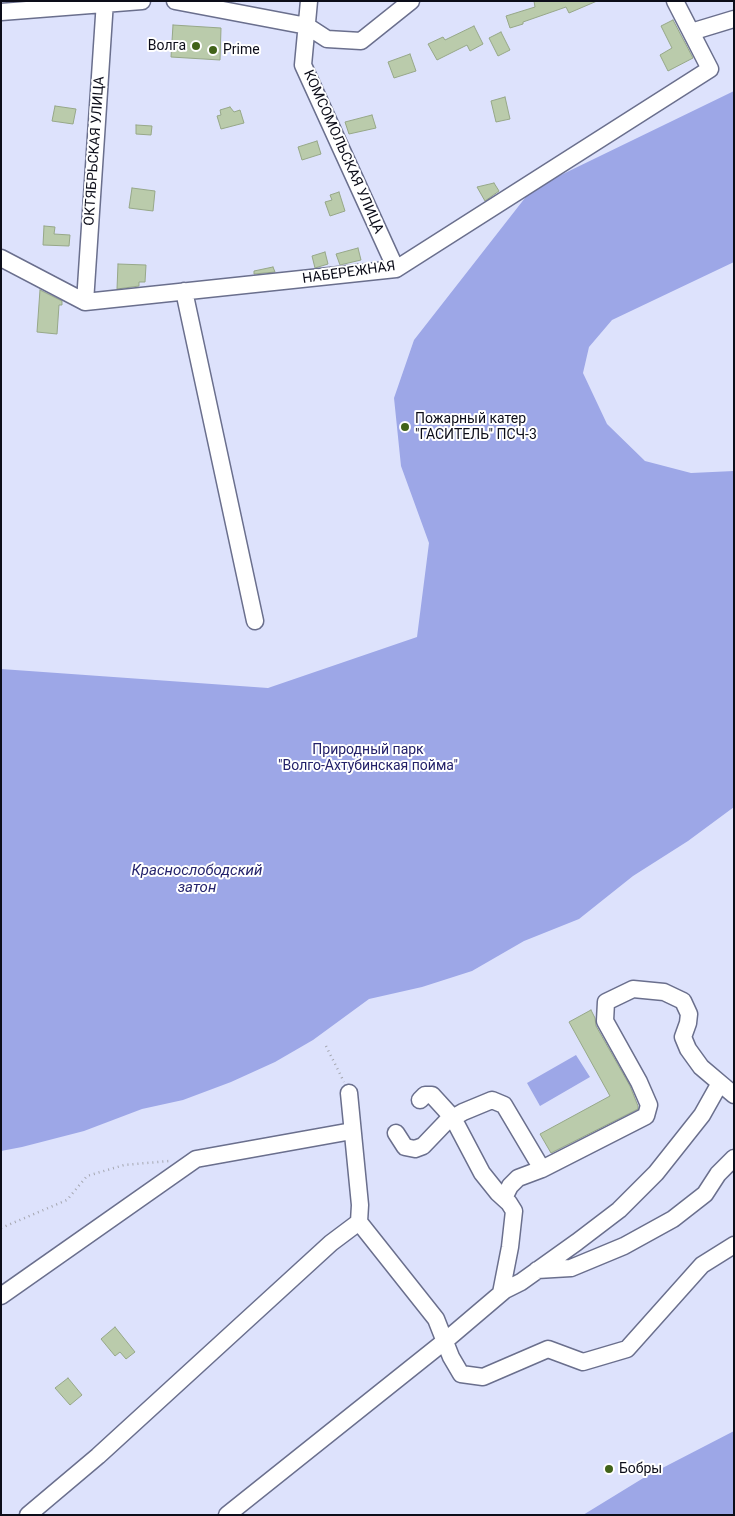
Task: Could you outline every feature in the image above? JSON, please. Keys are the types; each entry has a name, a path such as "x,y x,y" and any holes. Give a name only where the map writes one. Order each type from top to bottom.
{"street":[{"path":"1,12 142,1"},
{"path":"175,1 307,26 327,39 361,41 411,1"},
{"name":"КОМСОМОЛЬСКАЯ УЛИЦА","path":"309,1 303,65 396,269"},
{"path":"675,1 691,32 734,19"},
{"name":"ОКТЯБРЬСКАЯ УЛИЦА","path":"85,302 105,3"},
{"name":"НАБЕРЕЖНАЯ","path":"85,302 396,269 710,69 691,32"},
{"path":"1,258 85,302"},
{"path":"184,291 255,621"},
{"path":"504,1198 510,1186 518,1178 542,1169 646,1116 649,1105 640,1082 605,1021 606,1002 633,989 664,992 682,1001 689,1014 683,1037 688,1049 701,1067 734,1095"},
{"path":"227,1515 445,1341 501,1293 577,1242 618,1210 656,1173 702,1115 720,1083"},
{"path":"349,1093 360,1204 359,1222 423,1296 436,1319 451,1357 461,1374 483,1377 548,1350 583,1362 626,1349 702,1265 734,1245"},
{"path":"420,1100 425,1095 432,1094 452,1118 482,1174 514,1211 510,1247 501,1293"},
{"path":"396,1133 405,1147 415,1149 423,1146 452,1118 492,1100 504,1105 542,1169"},
{"path":"1,1296 196,1159 352,1132"},
{"path":"537,1270 571,1268 624,1246 673,1219 705,1194 718,1174 734,1158"},
{"path":"28,1515 98,1456 331,1243 359,1222"}],"path":[{"path":"326,1046 349,1093"},
{"path":"1,1228 67,1200 87,1176 124,1165 169,1161"}],"green space":[{"name":"Природный парк \"Волго-Ахтубинская пойма\"","path":"1,1 734,1 734,1515 1,1515"}],"water":[{"name":"Краснослободский затон","path":"734,91 734,262 612,320 589,347 583,373 607,424 645,461 691,473 734,471 734,807 688,841 633,876 579,919 524,941 472,971 422,987 369,999 313,1040 275,1062 231,1082 183,1100 142,1109 84,1131 1,1151 1,669 268,688 417,637 429,543 401,466 394,398 414,340 532,189"},
{"path":"576,1055 590,1077 540,1106 527,1083"},
{"path":"734,1431 734,1515 583,1515 645,1477"}],"building":[{"path":"534,1 597,1 569,13 566,7 510,28 506,16 535,7"},
{"path":"673,20 693,58 668,71 660,55 672,48 661,26"},
{"path":"173,25 221,28 220,60 171,57"},
{"path":"474,26 483,44 470,51 467,45 437,60 428,44 443,37 445,40"},
{"path":"501,32 510,50 498,56 489,38"},
{"path":"410,54 416,71 394,78 388,62"},
{"path":"505,97 510,119 496,122 491,101"},
{"path":"55,106 76,109 73,124 52,121"},
{"path":"230,107 234,112 240,110 244,123 221,129 217,116 221,115 220,110"},
{"path":"372,115 376,128 349,134 345,122"},
{"path":"136,125 152,126 151,135 136,134"},
{"path":"317,141 321,154 302,160 298,147"},
{"path":"494,183 499,191 485,201 477,187"},
{"path":"132,188 155,191 153,211 129,208"},
{"path":"339,192 345,211 330,216 325,202 332,200 330,195"},
{"path":"44,226 55,227 54,234 70,235 69,246 43,245"},
{"path":"358,248 361,260 340,265 336,254"},
{"path":"325,252 328,264 315,268 312,256"},
{"path":"118,264 146,265 145,282 139,282 139,286 117,289"},
{"path":"273,267 275,272 254,274 254,271"},
{"path":"40,290 62,301 62,305 59,305 57,334 37,332"},
{"path":"591,1010 596,1026 630,1086 638,1109 551,1153 540,1134 610,1096 569,1022"},
{"path":"115,1327 135,1352 126,1359 120,1352 115,1356 101,1339"},
{"path":"68,1378 82,1395 70,1405 55,1388"}],"place":[{"name":"Волга","path":"196,46"},
{"name":"Prime","path":"213,50"},
{"name":"Пожарный катер \"ГАСИТЕЛЬ\" ПСЧ-3","path":"405,427"},
{"name":"Бобры","path":"609,1469"}]}
